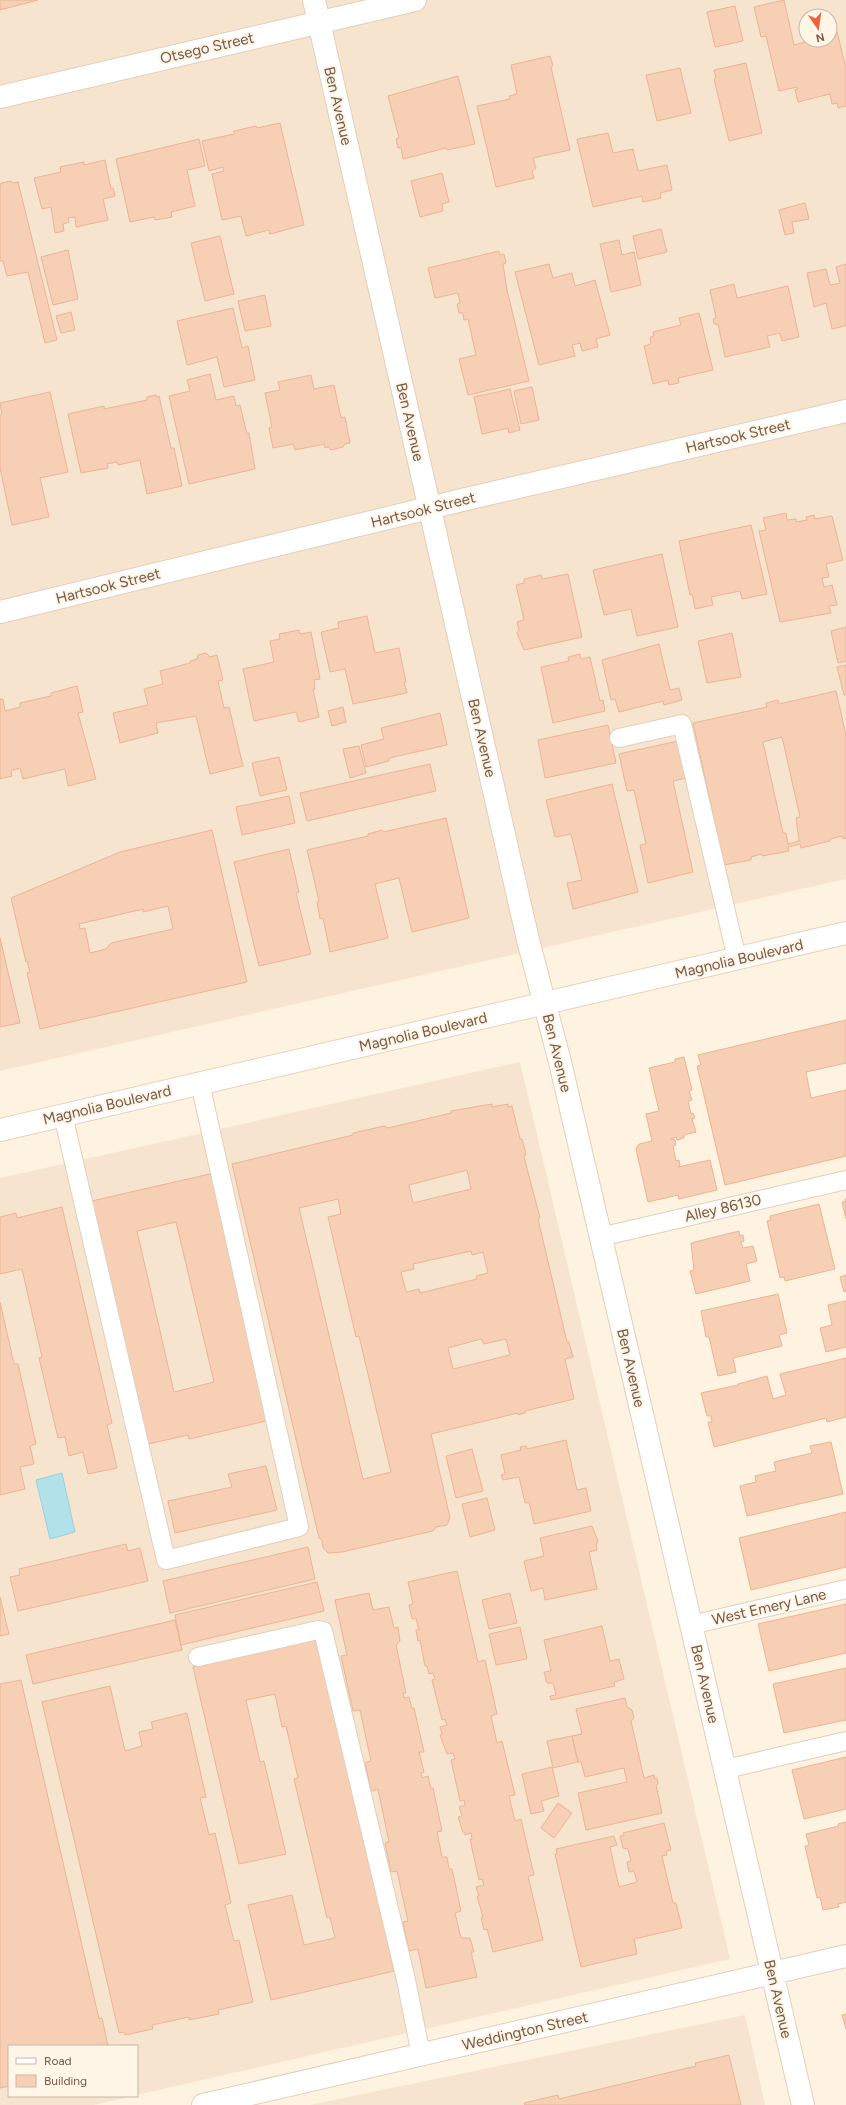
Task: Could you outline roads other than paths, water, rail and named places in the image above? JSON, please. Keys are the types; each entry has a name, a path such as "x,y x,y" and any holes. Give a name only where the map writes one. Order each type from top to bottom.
{"street":[{"name":"Ben Avenue","path":"314,0 544,1005 560,1062 726,1769 803,2105"},
{"name":"Otsego Street","path":"0,97 415,0"},
{"name":"Hartsook Street","path":"0,612 430,508 846,411"},
{"name":"Magnolia Boulevard","path":"0,1130 544,1005 846,933"},
{"name":"Weddington Street","path":"203,2105 846,1956"}],"lane":[{"path":"619,738 682,724 737,959"},
{"path":"63,1115 166,1560 299,1527 200,1083"},
{"name":"Alley 86130","path":"600,1236 846,1180"},
{"name":"West Emery Lane","path":"692,1625 846,1588"},
{"path":"198,1657 318,1630 323,1632 404,1972 421,2055"},
{"path":"726,1769 846,1741"}],"water":[{"path":"62,1473 75,1532 50,1539 36,1480"}]}
